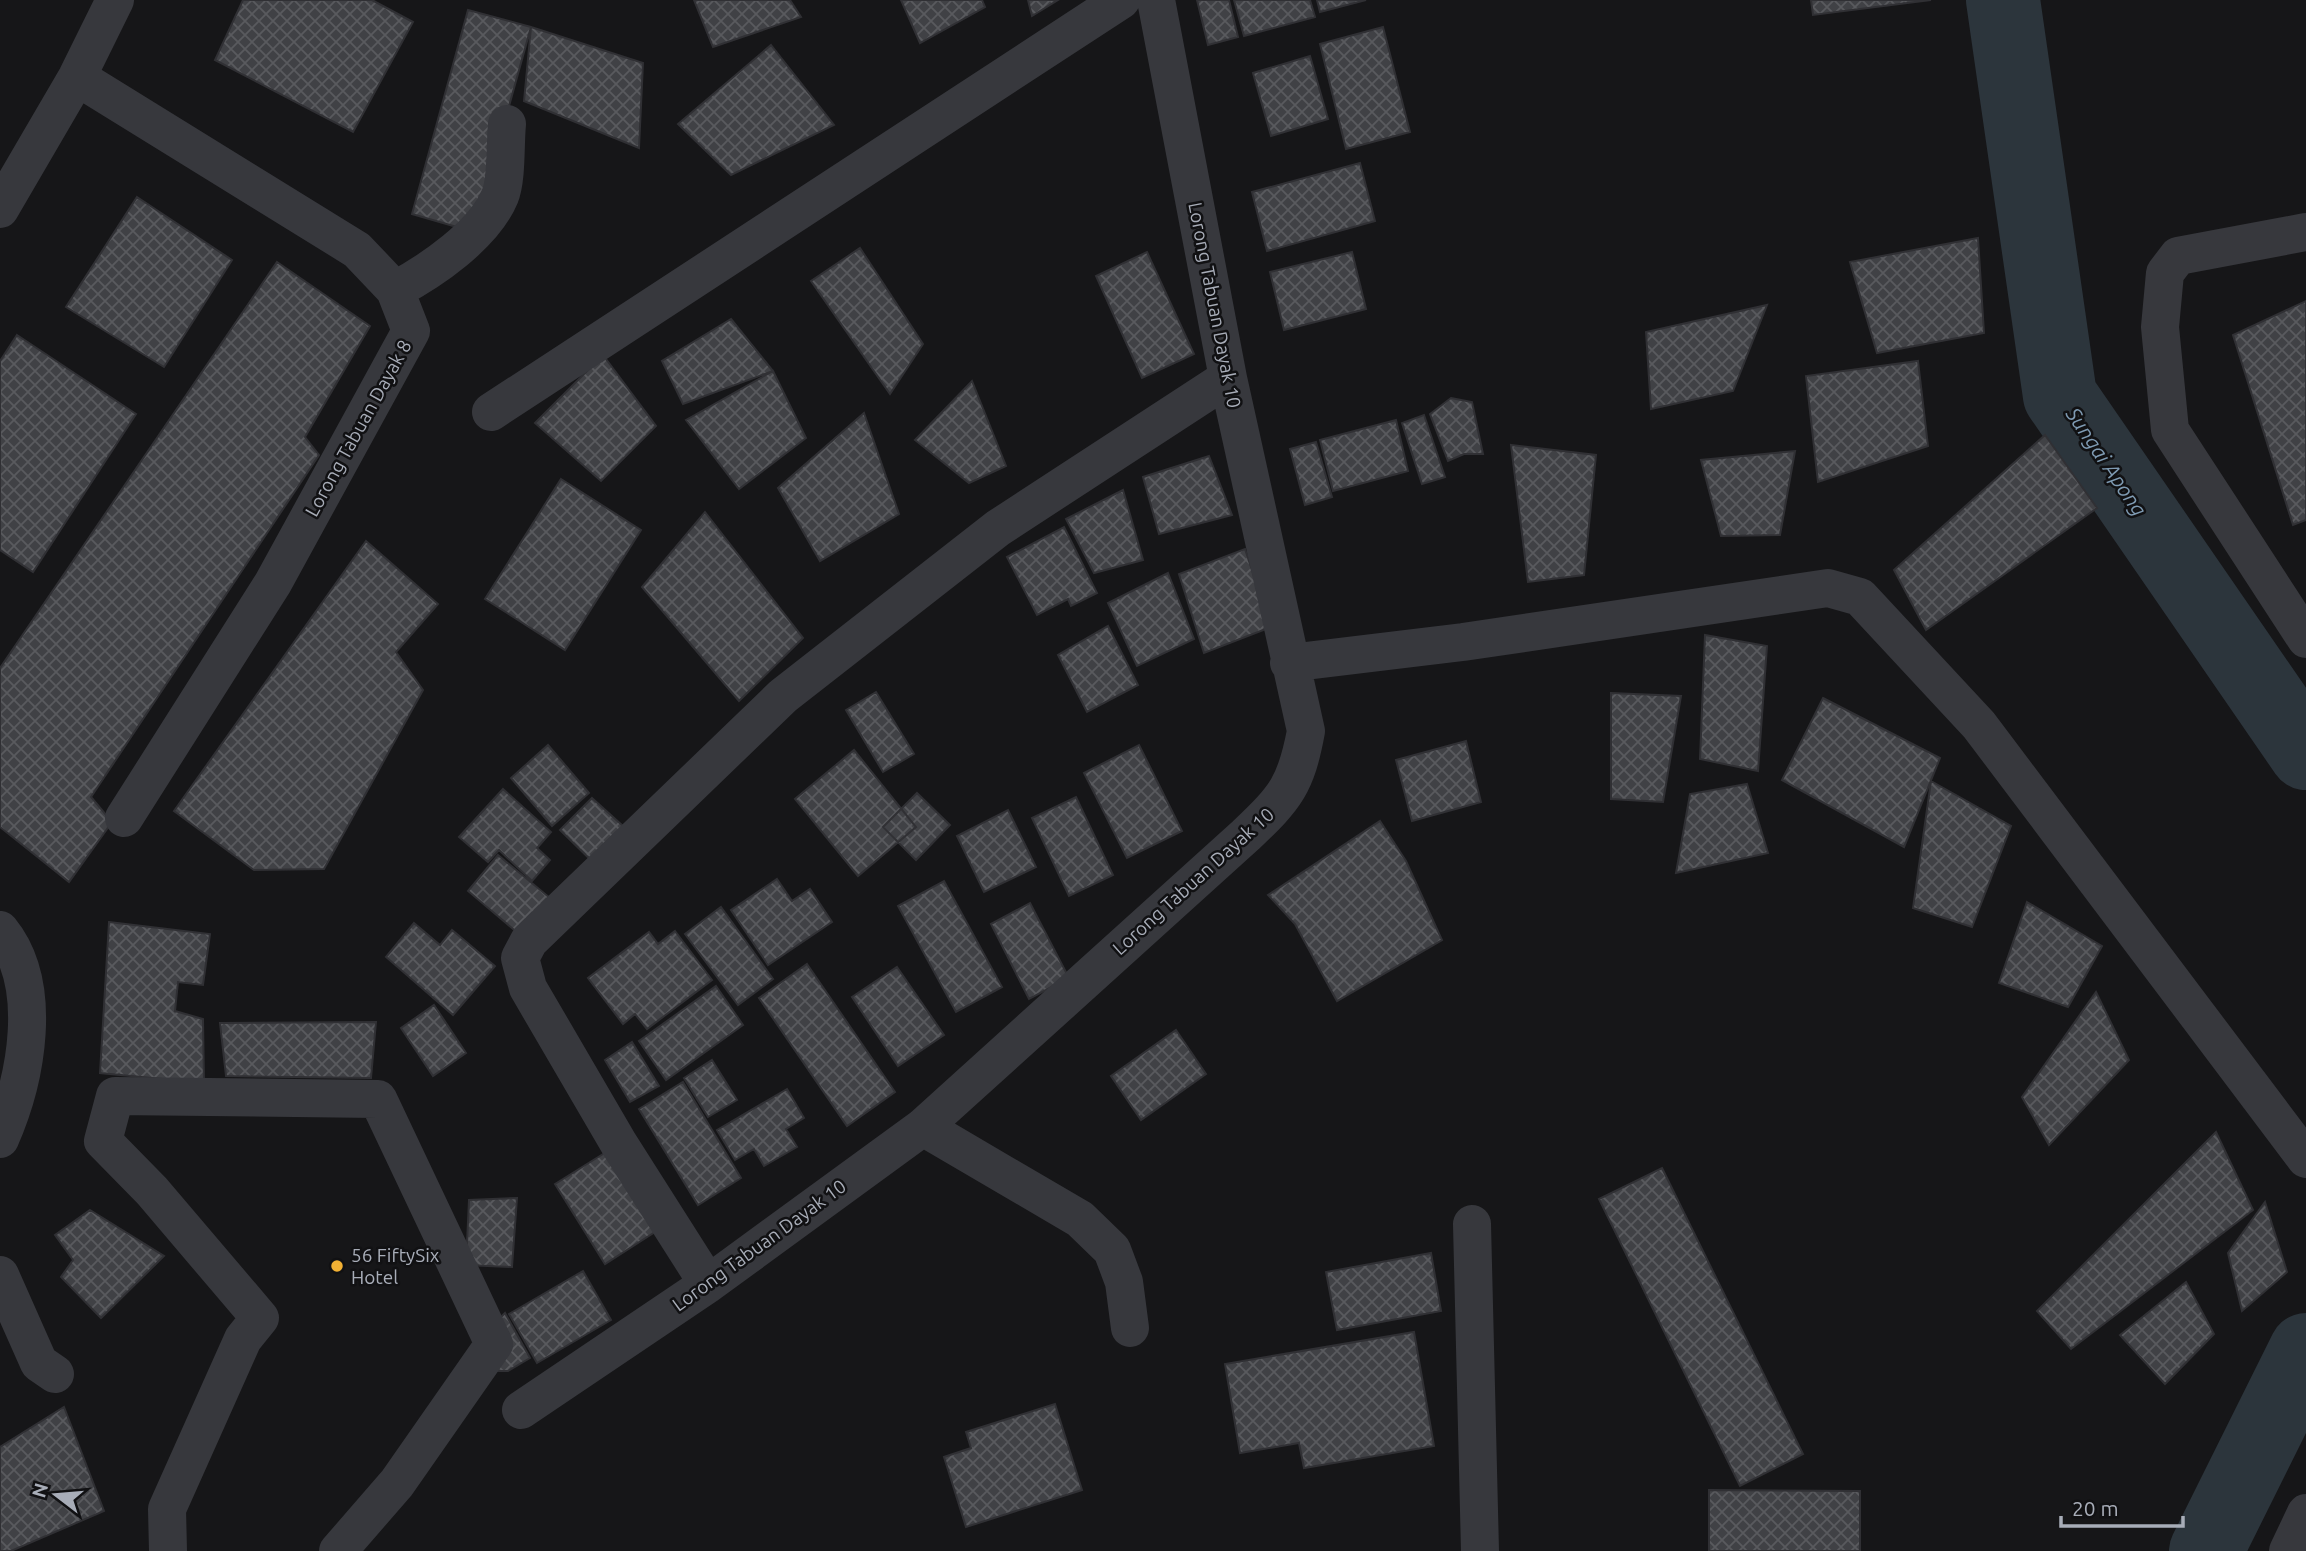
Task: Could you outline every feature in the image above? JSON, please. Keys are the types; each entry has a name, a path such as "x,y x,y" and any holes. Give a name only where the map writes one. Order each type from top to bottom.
{"street":[{"path":"0,209 77,77 115,0"},
{"path":"491,412 1121,0"},
{"name":"Lorong Tabuan Dayak 10","path":"521,1410 708,1284 923,1127 1278,805 1298,771 1306,731 1228,378 1156,0"},
{"name":"Lorong Tabuan Dayak 8","path":"77,77 357,250 395,290 411,331 273,583 124,818"},
{"path":"395,290 434,269 474,232 500,195 507,124"},
{"path":"2306,232 2178,257 2165,273 2160,327 2170,430 2306,639"},
{"path":"708,1284 619,1144 528,988 520,958 529,941 783,696 998,528 1228,378"},
{"path":"1289,663 1463,642 1828,588 1860,597 1979,724 2306,1159"},
{"path":"0,930 15,949 25,1000 26,1042 22,1079 0,1139"},
{"path":"168,1551 167,1509 243,1339 260,1318 152,1191 103,1141 115,1096 379,1100 494,1344 397,1483 338,1551"},
{"path":"923,1127 1088,1226 1112,1250 1124,1282 1130,1328"},
{"path":"1472,1224 1480,1551"},
{"path":"0,1275 40,1363 55,1374"},
{"path":"2288,1551 2306,1513"}],"building":[{"path":"243,0 372,0 413,22 353,132 215,60"},
{"path":"694,0 790,0 801,17 713,47"},
{"path":"901,0 982,0 985,7 920,43"},
{"path":"1028,0 1058,0 1032,16"},
{"path":"1197,0 1229,0 1238,37 1208,45"},
{"path":"1234,0 1310,0 1315,17 1244,36"},
{"path":"1317,0 1366,0 1320,12"},
{"path":"1811,0 1931,0 1813,15"},
{"path":"468,10 531,27 474,232 412,214"},
{"path":"531,27 643,63 639,148 524,101"},
{"path":"1383,27 1410,132 1346,149 1320,44"},
{"path":"771,45 834,125 731,175 678,124"},
{"path":"1310,56 1328,119 1271,136 1253,73"},
{"path":"1360,163 1375,221 1267,251 1252,192"},
{"path":"137,197 232,260 164,367 66,307"},
{"path":"1978,238 1984,333 1877,353 1850,262"},
{"path":"860,248 923,344 890,394 811,281"},
{"path":"1147,252 1194,354 1142,378 1096,276"},
{"path":"1352,252 1366,309 1284,330 1270,272"},
{"path":"277,262 370,326 305,437 319,455 91,797 112,822 69,882 0,827 0,668"},
{"path":"2306,301 2306,520 2293,525 2233,335"},
{"path":"1767,305 1733,391 1651,409 1646,332"},
{"path":"731,319 773,371 683,404 662,361"},
{"path":"17,335 136,414 33,572 0,550 0,361"},
{"path":"603,355 656,426 601,481 535,423"},
{"path":"1918,361 1928,446 1818,482 1806,376"},
{"path":"773,371 806,438 739,489 686,420"},
{"path":"972,381 1006,466 969,483 915,440"},
{"path":"1451,398 1472,402 1483,454 1464,454 1448,461 1430,414"},
{"path":"864,413 899,514 820,561 778,488"},
{"path":"1424,415 1445,477 1422,484 1402,423"},
{"path":"1396,420 1408,471 1333,491 1320,440"},
{"path":"2045,435 2097,508 1926,630 1894,570"},
{"path":"1316,442 1332,497 1305,505 1290,449"},
{"path":"1511,445 1596,455 1584,575 1528,582"},
{"path":"1795,451 1780,535 1721,536 1701,460"},
{"path":"1209,456 1232,515 1159,534 1143,477"},
{"path":"561,479 641,530 565,650 485,599"},
{"path":"1123,490 1143,560 1094,573 1066,519"},
{"path":"705,512 803,638 739,701 642,587"},
{"path":"1064,527 1097,593 1071,606 1068,599 1037,615 1007,557"},
{"path":"366,541 438,604 396,652 423,690 324,869 254,870 174,811"},
{"path":"1245,549 1271,627 1204,653 1179,574"},
{"path":"1168,573 1194,639 1137,666 1108,603"},
{"path":"1108,626 1138,685 1087,712 1058,655"},
{"path":"1705,635 1767,646 1758,771 1700,759"},
{"path":"876,692 914,754 883,772 846,710"},
{"path":"1611,693 1681,696 1663,802 1611,799"},
{"path":"1823,698 1940,758 1904,847 1782,780"},
{"path":"1466,741 1481,802 1412,821 1396,760"},
{"path":"548,745 589,793 552,826 511,778"},
{"path":"1139,745 1182,831 1127,858 1084,773"},
{"path":"854,750 916,827 858,876 795,799"},
{"path":"1931,781 2011,826 1972,927 1913,908"},
{"path":"1747,784 1768,853 1676,873 1690,794"},
{"path":"503,789 551,832 537,848 550,860 532,881 499,850 488,862 459,837"},
{"path":"917,793 950,825 916,860 883,827"},
{"path":"1076,797 1113,875 1069,896 1032,818"},
{"path":"592,798 633,835 599,868 560,830"},
{"path":"1008,810 1036,867 984,892 957,836"},
{"path":"1380,821 1406,861 1442,940 1337,1001 1295,924 1268,895"},
{"path":"498,855 550,898 519,934 468,891"},
{"path":"777,879 792,901 810,889 832,922 768,965 731,910"},
{"path":"944,881 1002,987 956,1012 898,906"},
{"path":"2027,902 2102,946 2068,1007 1999,983"},
{"path":"1030,903 1069,978 1029,999 991,924"},
{"path":"721,907 773,979 738,1005 685,934"},
{"path":"109,922 210,934 203,985 178,982 175,1011 203,1019 204,1083 100,1073"},
{"path":"414,923 440,945 452,930 495,966 453,1015 386,957"},
{"path":"675,931 712,980 647,1029 635,1014 623,1024 588,978 649,932 658,944"},
{"path":"807,964 895,1092 847,1126 759,998"},
{"path":"897,967 944,1035 898,1066 852,997"},
{"path":"716,986 743,1025 666,1080 639,1041"},
{"path":"2096,992 2129,1060 2049,1145 2022,1097"},
{"path":"434,1005 466,1053 433,1076 401,1028"},
{"path":"376,1022 371,1078 226,1076 220,1023"},
{"path":"1176,1030 1206,1074 1141,1120 1111,1076"},
{"path":"632,1042 659,1086 630,1102 605,1060"},
{"path":"712,1060 737,1100 708,1117 684,1078"},
{"path":"683,1082 741,1178 698,1205 639,1109"},
{"path":"787,1089 804,1118 786,1129 797,1147 764,1166 754,1149 735,1160 717,1130"},
{"path":"2216,1132 2253,1210 2071,1349 2037,1311"},
{"path":"619,1144 669,1223 605,1264 555,1184"},
{"path":"1662,1168 1803,1454 1740,1486 1599,1199"},
{"path":"517,1198 512,1267 466,1265 469,1200"},
{"path":"2265,1202 2287,1272 2242,1311 2228,1253"},
{"path":"90,1210 164,1256 101,1318 61,1277 73,1260 55,1235"},
{"path":"1431,1253 1441,1311 1337,1330 1326,1272"},
{"path":"583,1271 611,1320 537,1363 509,1314"},
{"path":"2186,1282 2214,1334 2165,1384 2120,1335"},
{"path":"505,1313 530,1358 508,1371 496,1371 492,1326"},
{"path":"1414,1332 1434,1446 1304,1468 1299,1443 1240,1453 1225,1364"},
{"path":"1055,1404 1082,1490 966,1527 944,1457 971,1448 966,1432"},
{"path":"64,1407 104,1511 11,1551 0,1551 0,1447"},
{"path":"1709,1490 1860,1491 1860,1551 1709,1551"}],"waterway":[{"name":"Sungai Apong","path":"2003,0 2060,396 2306,753"},
{"name":"Sungai Apong","path":"2206,1551 2306,1350"}],"place":[{"name":"56 FiftySix Hotel","path":"337,1266"}]}
